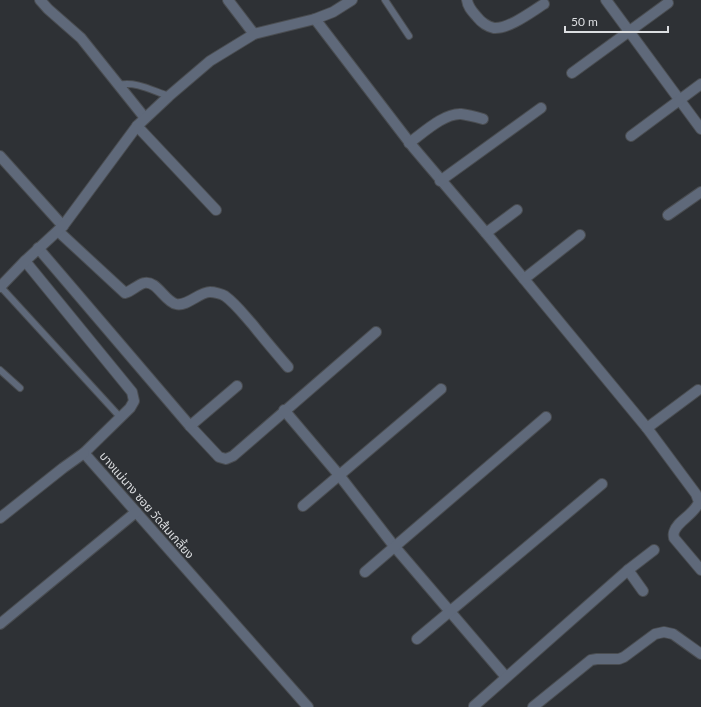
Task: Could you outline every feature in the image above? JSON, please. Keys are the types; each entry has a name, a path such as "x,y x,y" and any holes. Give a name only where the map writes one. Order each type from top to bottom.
{"street":[{"path":"40,0 81,38 145,118"},
{"path":"228,0 254,34"},
{"path":"0,287 38,248 60,229 137,126 169,96 210,62 254,34 315,19 333,12 352,0"},
{"path":"467,0 471,11 481,22 493,28 509,25 544,4"},
{"path":"606,0 701,129"},
{"path":"572,73 668,3"},
{"path":"315,19 409,143 486,233 647,428 696,494 699,502 697,509 677,526 674,532 674,538 701,570"},
{"path":"631,136 701,84"},
{"path":"440,181 541,108"},
{"path":"409,143 444,118 451,115 461,114 483,119"},
{"path":"137,126 216,210"},
{"path":"0,156 60,229 125,293 148,283 154,286 168,300 177,305 184,304 200,294 211,292 224,295 236,305 288,367"},
{"path":"668,215 701,192"},
{"path":"486,233 517,210"},
{"path":"524,279 580,235"},
{"path":"38,248 190,426 219,457 226,459 233,456 284,410 376,332"},
{"name":"บางแม่นาง ซอย วัดส้มเกลี้ยง","path":"25,261 132,392 134,401 130,408 84,453 308,707"},
{"path":"190,426 238,386"},
{"path":"303,506 441,389"},
{"path":"647,428 698,390"},
{"path":"284,410 339,476 394,546 506,677"},
{"path":"364,572 546,417"},
{"path":"0,518 84,453"},
{"path":"417,639 602,484"},
{"path":"0,624 136,512"},
{"path":"474,706 628,570 654,550"},
{"path":"628,570 643,591"},
{"path":"533,707 591,660 614,660 624,657 655,634 664,632 673,634 701,654"}],"lane":[{"path":"385,0 410,36"},
{"path":"119,85 128,83 134,84 169,96"},
{"path":"0,287 120,417"},
{"path":"0,370 20,388"}]}
